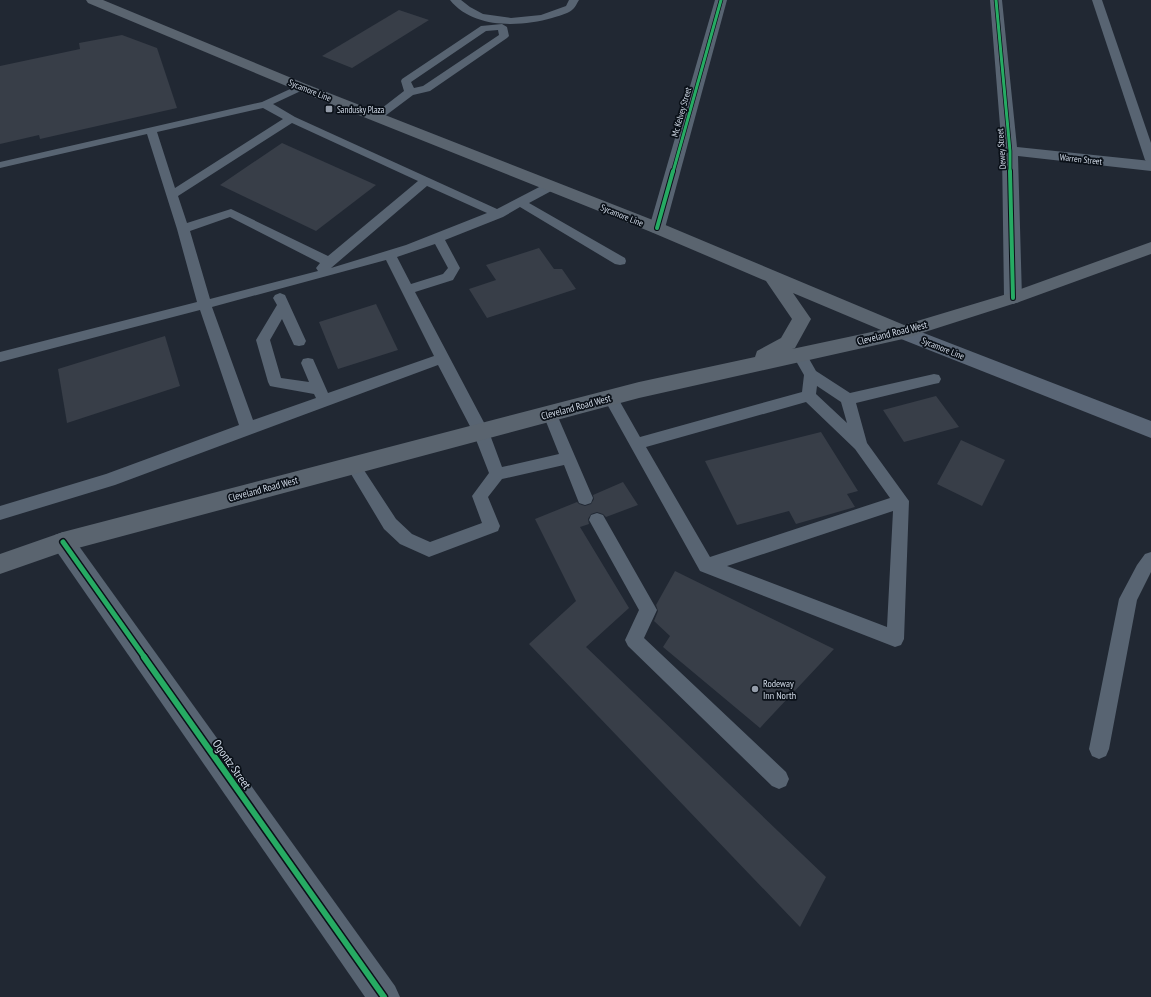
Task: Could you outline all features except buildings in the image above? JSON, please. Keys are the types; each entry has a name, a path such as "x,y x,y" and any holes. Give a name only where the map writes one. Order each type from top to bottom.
{"main road":[{"name":"Sycamore Line","path":"92,0 377,117 657,228 774,279 903,332"},
{"name":"Cleveland Road West","path":"0,564 63,542 610,398 750,364 903,332 1013,298 1151,248"},
{"path":"750,364 788,343 802,318 774,279"}],"street":[{"name":"Mc Kelvey Street","path":"657,228 721,0"},
{"name":"Dewey Street","path":"996,0 1010,151 1013,298"},
{"name":"Warren Street","path":"1010,151 1151,166"},
{"name":"Sycamore Line","path":"903,332 1151,430"},
{"name":"Ogontz Street","path":"63,542 384,997"}],"lane":[{"path":"455,0 463,7 477,14 505,24"},
{"path":"410,92 406,81 484,28 561,13 570,8 574,0"},
{"path":"1097,0 1151,160"},
{"path":"377,117 410,92 426,89 504,36 505,24"},
{"path":"0,166 265,104 301,86"},
{"path":"265,104 291,119 499,214"},
{"path":"172,195 291,119"},
{"path":"260,152 279,128"},
{"path":"151,130 183,229 205,305 248,428"},
{"path":"200,178 213,176 238,166"},
{"path":"313,277 427,180"},
{"path":"0,357 275,287 390,255 499,214 551,186"},
{"path":"521,203 620,261"},
{"path":"183,229 231,213 329,262"},
{"path":"409,289 448,277 454,268 438,238"},
{"path":"390,255 409,289 480,432 496,474"},
{"path":"275,287 299,341"},
{"path":"283,306 263,340 275,382 321,395"},
{"path":"799,354 812,375 848,399 860,445"},
{"path":"0,513 109,480 248,428 321,395 442,358"},
{"path":"308,363 321,395"},
{"path":"809,396 812,375"},
{"path":"848,399 934,379"},
{"path":"636,444 809,396"},
{"path":"610,398 706,566 895,639 901,501 860,445 809,396"},
{"path":"550,414 585,498"},
{"path":"353,466 390,524 406,539 429,550 492,526 480,496 496,474 569,458"},
{"path":"706,566 901,501"},
{"path":"597,520 648,610 634,640 779,779"},
{"path":"1098,749 1128,599 1143,570 1151,559"}],"cycle path":[{"path":"657,228 721,0"},
{"path":"996,0 1010,151 1013,298"},
{"path":"63,542 384,997"}],"place":[{"name":"Sandusky Plaza","path":"329,109"},
{"name":"Rodeway Inn North","path":"755,689"}]}
